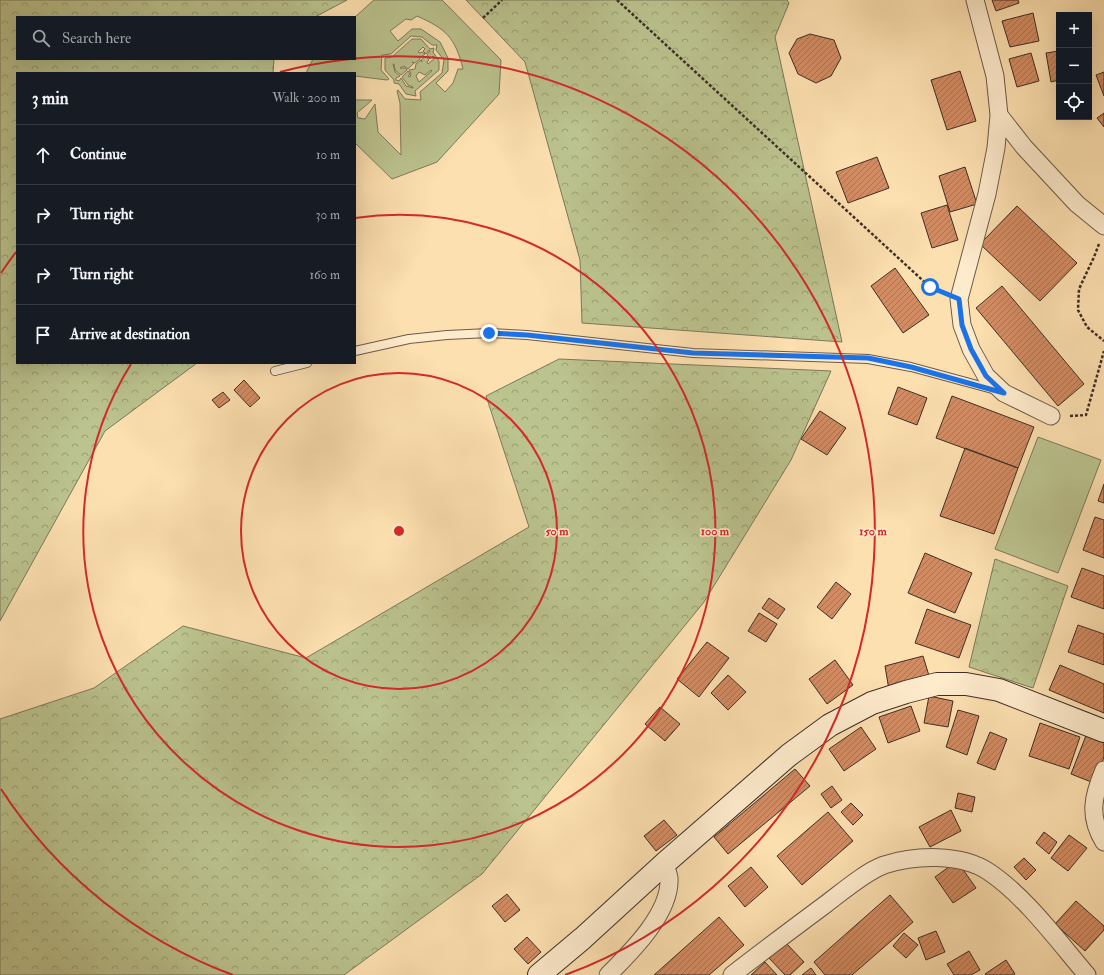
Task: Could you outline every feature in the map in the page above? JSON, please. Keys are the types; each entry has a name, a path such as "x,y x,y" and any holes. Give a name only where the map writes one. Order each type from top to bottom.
{"street":[{"path":"975,0 995,76 999,115 996,148 987,194 959,299 962,325 971,349 986,376 1004,393 1051,416"},
{"path":"999,115 1024,147 1077,204 1104,226"},
{"path":"539,975 789,755 830,725 872,703 937,684 966,684 999,690 1104,731"},
{"path":"1104,770 1096,788 1094,812 1099,831 1104,842"},
{"path":"732,975 857,880 883,866 913,859 942,858 964,860 988,871 1008,886 1047,927 1086,975"},
{"path":"608,975 632,950 653,923 664,903 669,877 665,863"}],"lane":[{"path":"356,351 409,339 447,335 489,333 512,334 693,353 868,358 911,367 1004,393"},
{"path":"275,371 303,364"}],"path":[{"path":"483,18 502,0"},
{"path":"618,0 930,287 959,299"},
{"path":"1099,244 1094,258 1078,290 1078,310 1087,327 1104,341"},
{"path":"1086,415 1104,351"}],"green space":[{"path":"0,0 347,0 317,16 16,16 16,60 274,60 273,72 16,72 16,364 196,364 105,431 0,621"},
{"path":"374,0 442,0 501,60 499,94 437,162 392,179 356,144 356,100 372,100 357,113 358,118 365,119 375,104 378,132 401,155 400,103 397,91 398,90 405,99 421,100 420,92 442,73 444,60 436,50 437,45 432,45 422,37 411,36 391,54 382,55 381,70 389,79 387,80 356,76 356,72 306,72 312,60 356,60 356,16","holes":["417,16 435,25 448,35 453,42 457,49 463,69 458,69 453,83 445,92 436,83 448,71 448,58 440,42 421,29 412,29 398,41 390,31 406,19 411,20"]},
{"path":"466,0 787,0 789,3 775,37 842,342 582,323 580,260 525,62"},
{"path":"412,39 421,39 430,49 434,48 433,52 439,61 439,70 415,91 416,96 406,94 399,84 394,83 394,80 385,70 385,58 392,57","holes":["423,47 425,49 423,51 426,54 429,50 430,51 427,55 430,59 433,56 435,58 428,64 427,62 429,60 426,56 416,64 415,69 409,70 411,74 410,77 408,76 410,74 408,71 402,77 408,85 413,88 406,86 401,78 399,81 396,80 396,78 400,76 395,72 393,64 395,70 401,75 407,70 406,68 400,68 404,66 408,69 414,63 412,62 415,63 420,59 419,57 420,58 425,54 418,52","431,70 432,71 419,82 416,76 419,72 425,75"]},
{"path":"559,359 831,371 791,460 704,602 482,874 344,975 0,975 0,719 94,688 183,626 306,658 529,527 486,396"},
{"path":"1038,437 1101,460 1058,573 995,549"},
{"path":"995,559 1068,586 1033,688 969,667"}],"building":[{"path":"992,0 1018,0 1019,3 996,11"},
{"path":"1033,13 1039,41 1010,47 1002,21"},
{"path":"810,34 834,40 841,58 831,76 816,83 798,74 789,53 797,39"},
{"path":"1056,51 1056,81 1051,82 1046,53"},
{"path":"1031,53 1039,81 1017,87 1009,59"},
{"path":"960,71 976,121 947,130 931,80"},
{"path":"1104,72 1104,96 1096,75"},
{"path":"1104,113 1104,127 1097,118"},
{"path":"877,157 889,188 848,203 836,172"},
{"path":"965,167 977,204 950,212 939,176"},
{"path":"947,205 958,240 932,248 921,213"},
{"path":"1017,206 1077,263 1040,301 980,244"},
{"path":"895,268 929,315 903,333 871,286"},
{"path":"1002,286 1084,384 1058,406 976,308"},
{"path":"244,380 260,398 250,407 234,390"},
{"path":"898,387 927,398 917,425 888,414"},
{"path":"223,392 230,400 219,408 212,400"},
{"path":"952,396 1034,427 1018,468 936,438"},
{"path":"820,411 846,428 827,455 801,439"},
{"path":"965,448 1018,468 994,534 940,516"},
{"path":"1104,484 1104,503 1098,501"},
{"path":"1095,517 1104,520 1104,558 1083,550"},
{"path":"925,553 972,573 955,613 908,593"},
{"path":"1082,568 1104,576 1104,609 1071,597"},
{"path":"836,582 851,594 832,619 817,607"},
{"path":"769,598 785,609 778,619 762,608"},
{"path":"927,609 971,625 959,658 915,643"},
{"path":"759,613 777,624 766,642 748,631"},
{"path":"1078,625 1104,634 1104,665 1068,652"},
{"path":"707,642 729,658 699,697 677,679"},
{"path":"923,656 930,679 889,690 885,666"},
{"path":"835,660 853,685 827,704 809,679"},
{"path":"1060,665 1104,684 1104,713 1049,690"},
{"path":"728,675 746,692 728,710 711,693"},
{"path":"929,696 953,701 948,727 924,723"},
{"path":"911,706 920,731 888,743 879,717"},
{"path":"660,707 680,724 665,741 645,724"},
{"path":"958,710 979,716 967,755 946,747"},
{"path":"1040,723 1080,737 1069,769 1029,756"},
{"path":"861,727 876,749 844,771 829,749"},
{"path":"990,732 1007,739 995,770 977,763"},
{"path":"1087,733 1104,740 1104,757 1094,783 1071,774"},
{"path":"795,769 810,786 728,854 714,837"},
{"path":"832,786 842,800 831,808 821,794"},
{"path":"958,793 975,797 972,812 955,808"},
{"path":"851,803 863,815 853,825 841,812"},
{"path":"951,810 961,831 930,847 919,827"},
{"path":"828,812 853,841 802,885 777,856"},
{"path":"664,820 677,835 656,851 644,836"},
{"path":"1044,832 1057,842 1049,854 1036,843"},
{"path":"1069,835 1087,848 1068,871 1051,858"},
{"path":"1024,858 1036,870 1026,880 1014,867"},
{"path":"957,861 976,888 953,903 935,877"},
{"path":"751,867 768,887 745,907 728,886"},
{"path":"507,894 520,910 505,922 492,906"},
{"path":"890,895 913,922 852,975 825,975 814,962"},
{"path":"1076,901 1104,926 1104,930 1085,951 1055,924"},
{"path":"719,917 744,945 709,975 654,975"},
{"path":"936,931 945,952 926,960 918,938"},
{"path":"904,933 918,945 906,958 893,946"},
{"path":"527,937 541,952 528,964 514,949"},
{"path":"786,943 804,962 790,975 785,975 769,958"},
{"path":"969,951 980,970 971,975 954,975 947,964"},
{"path":"1006,960 1015,974 985,974"},
{"path":"765,962 777,975 751,975"},
{"path":"811,968 816,975 802,975"}],"route":[{"path":"489,333 527,335 568,341 693,353 868,358 911,367 1004,393 986,376 971,349 962,325 959,299 930,287"}]}
